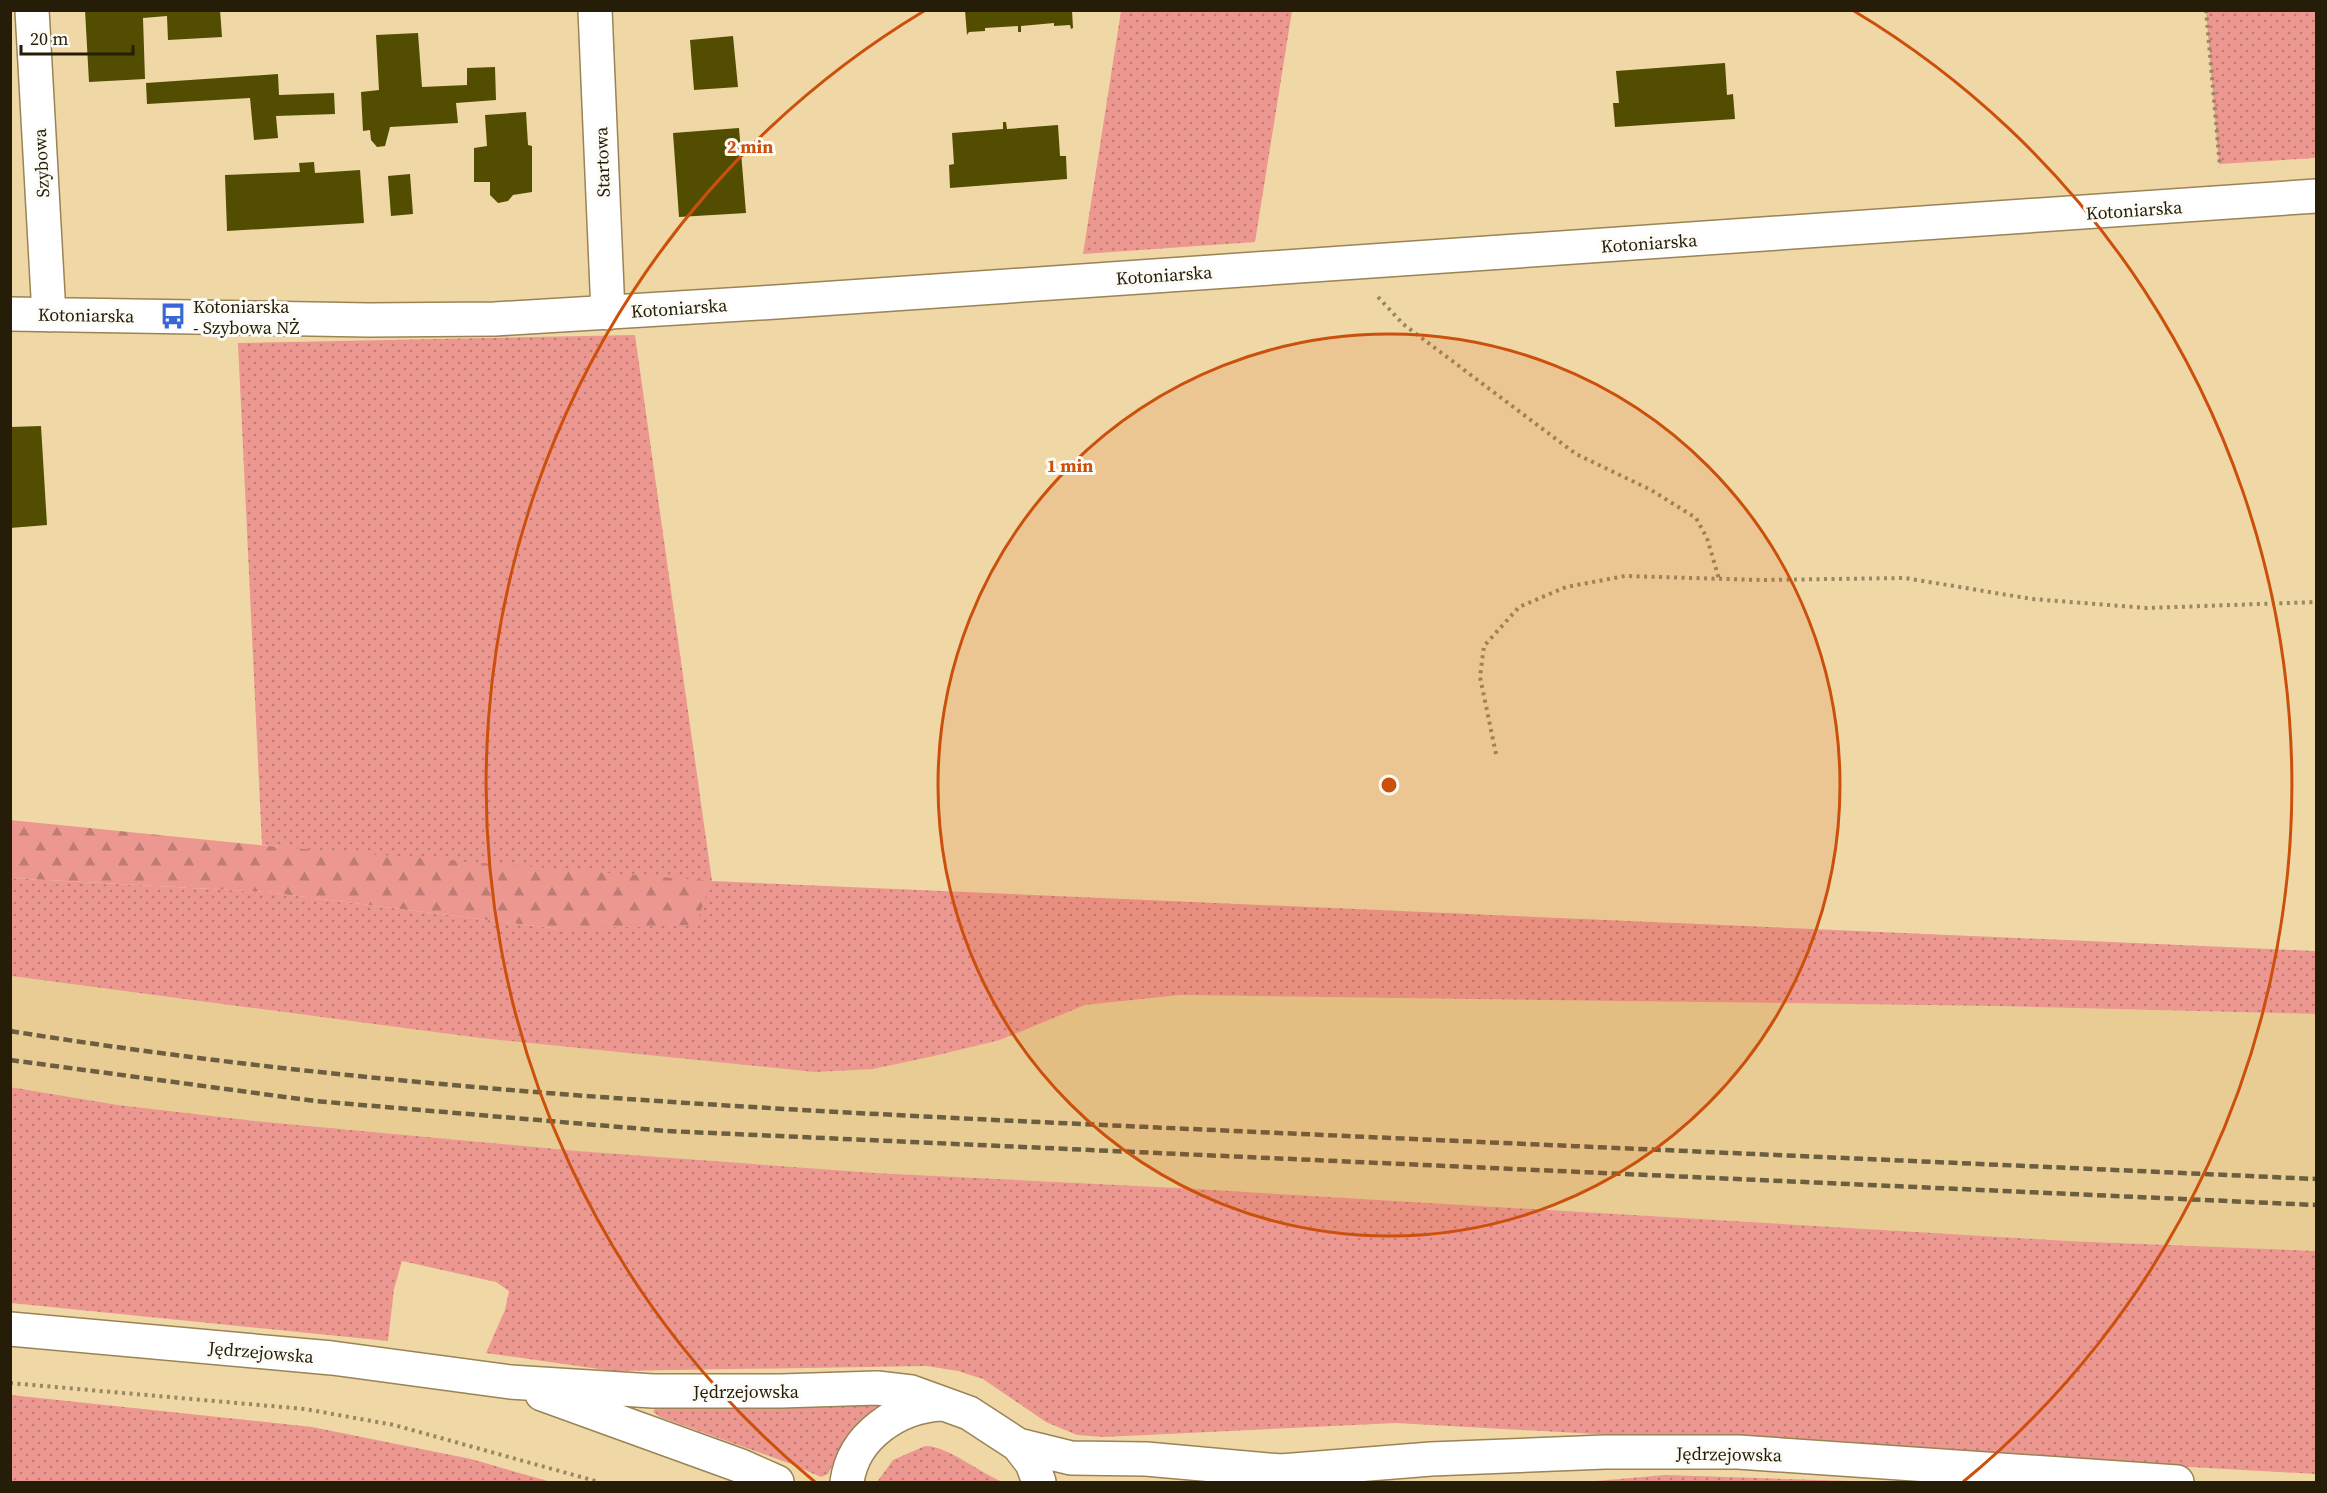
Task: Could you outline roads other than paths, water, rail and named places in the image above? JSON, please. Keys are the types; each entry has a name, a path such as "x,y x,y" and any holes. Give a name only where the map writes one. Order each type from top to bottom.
{"street":[{"name":"Szybowa","path":"32,10 49,315"},
{"name":"Startowa","path":"595,10 608,313"},
{"name":"Kotoniarska","path":"10,314 369,320 495,319 2316,196"},
{"name":"Jędrzejowska","path":"10,1329 332,1358 510,1382 653,1391 781,1392 877,1388 911,1392 969,1413 1018,1445 1032,1463 1039,1482"},
{"name":"Jędrzejowska","path":"510,1382 741,1466 777,1482"},
{"name":"Jędrzejowska","path":"847,1482 854,1460 877,1429 910,1409 944,1404"},
{"name":"Jędrzejowska","path":"1018,1445 1071,1458 1146,1459 1281,1472"},
{"name":"Jędrzejowska","path":"1244,1482 1281,1472 1431,1459 1605,1452 1738,1452 2177,1482"}],"railway":[{"path":"10,1031 157,1053 304,1070 451,1085 747,1107 2316,1179"},
{"path":"10,1060 315,1101 667,1131 2316,1205"}],"place":[{"name":"Kotoniarska - Szybowa NŻ","path":"173,316"}]}
